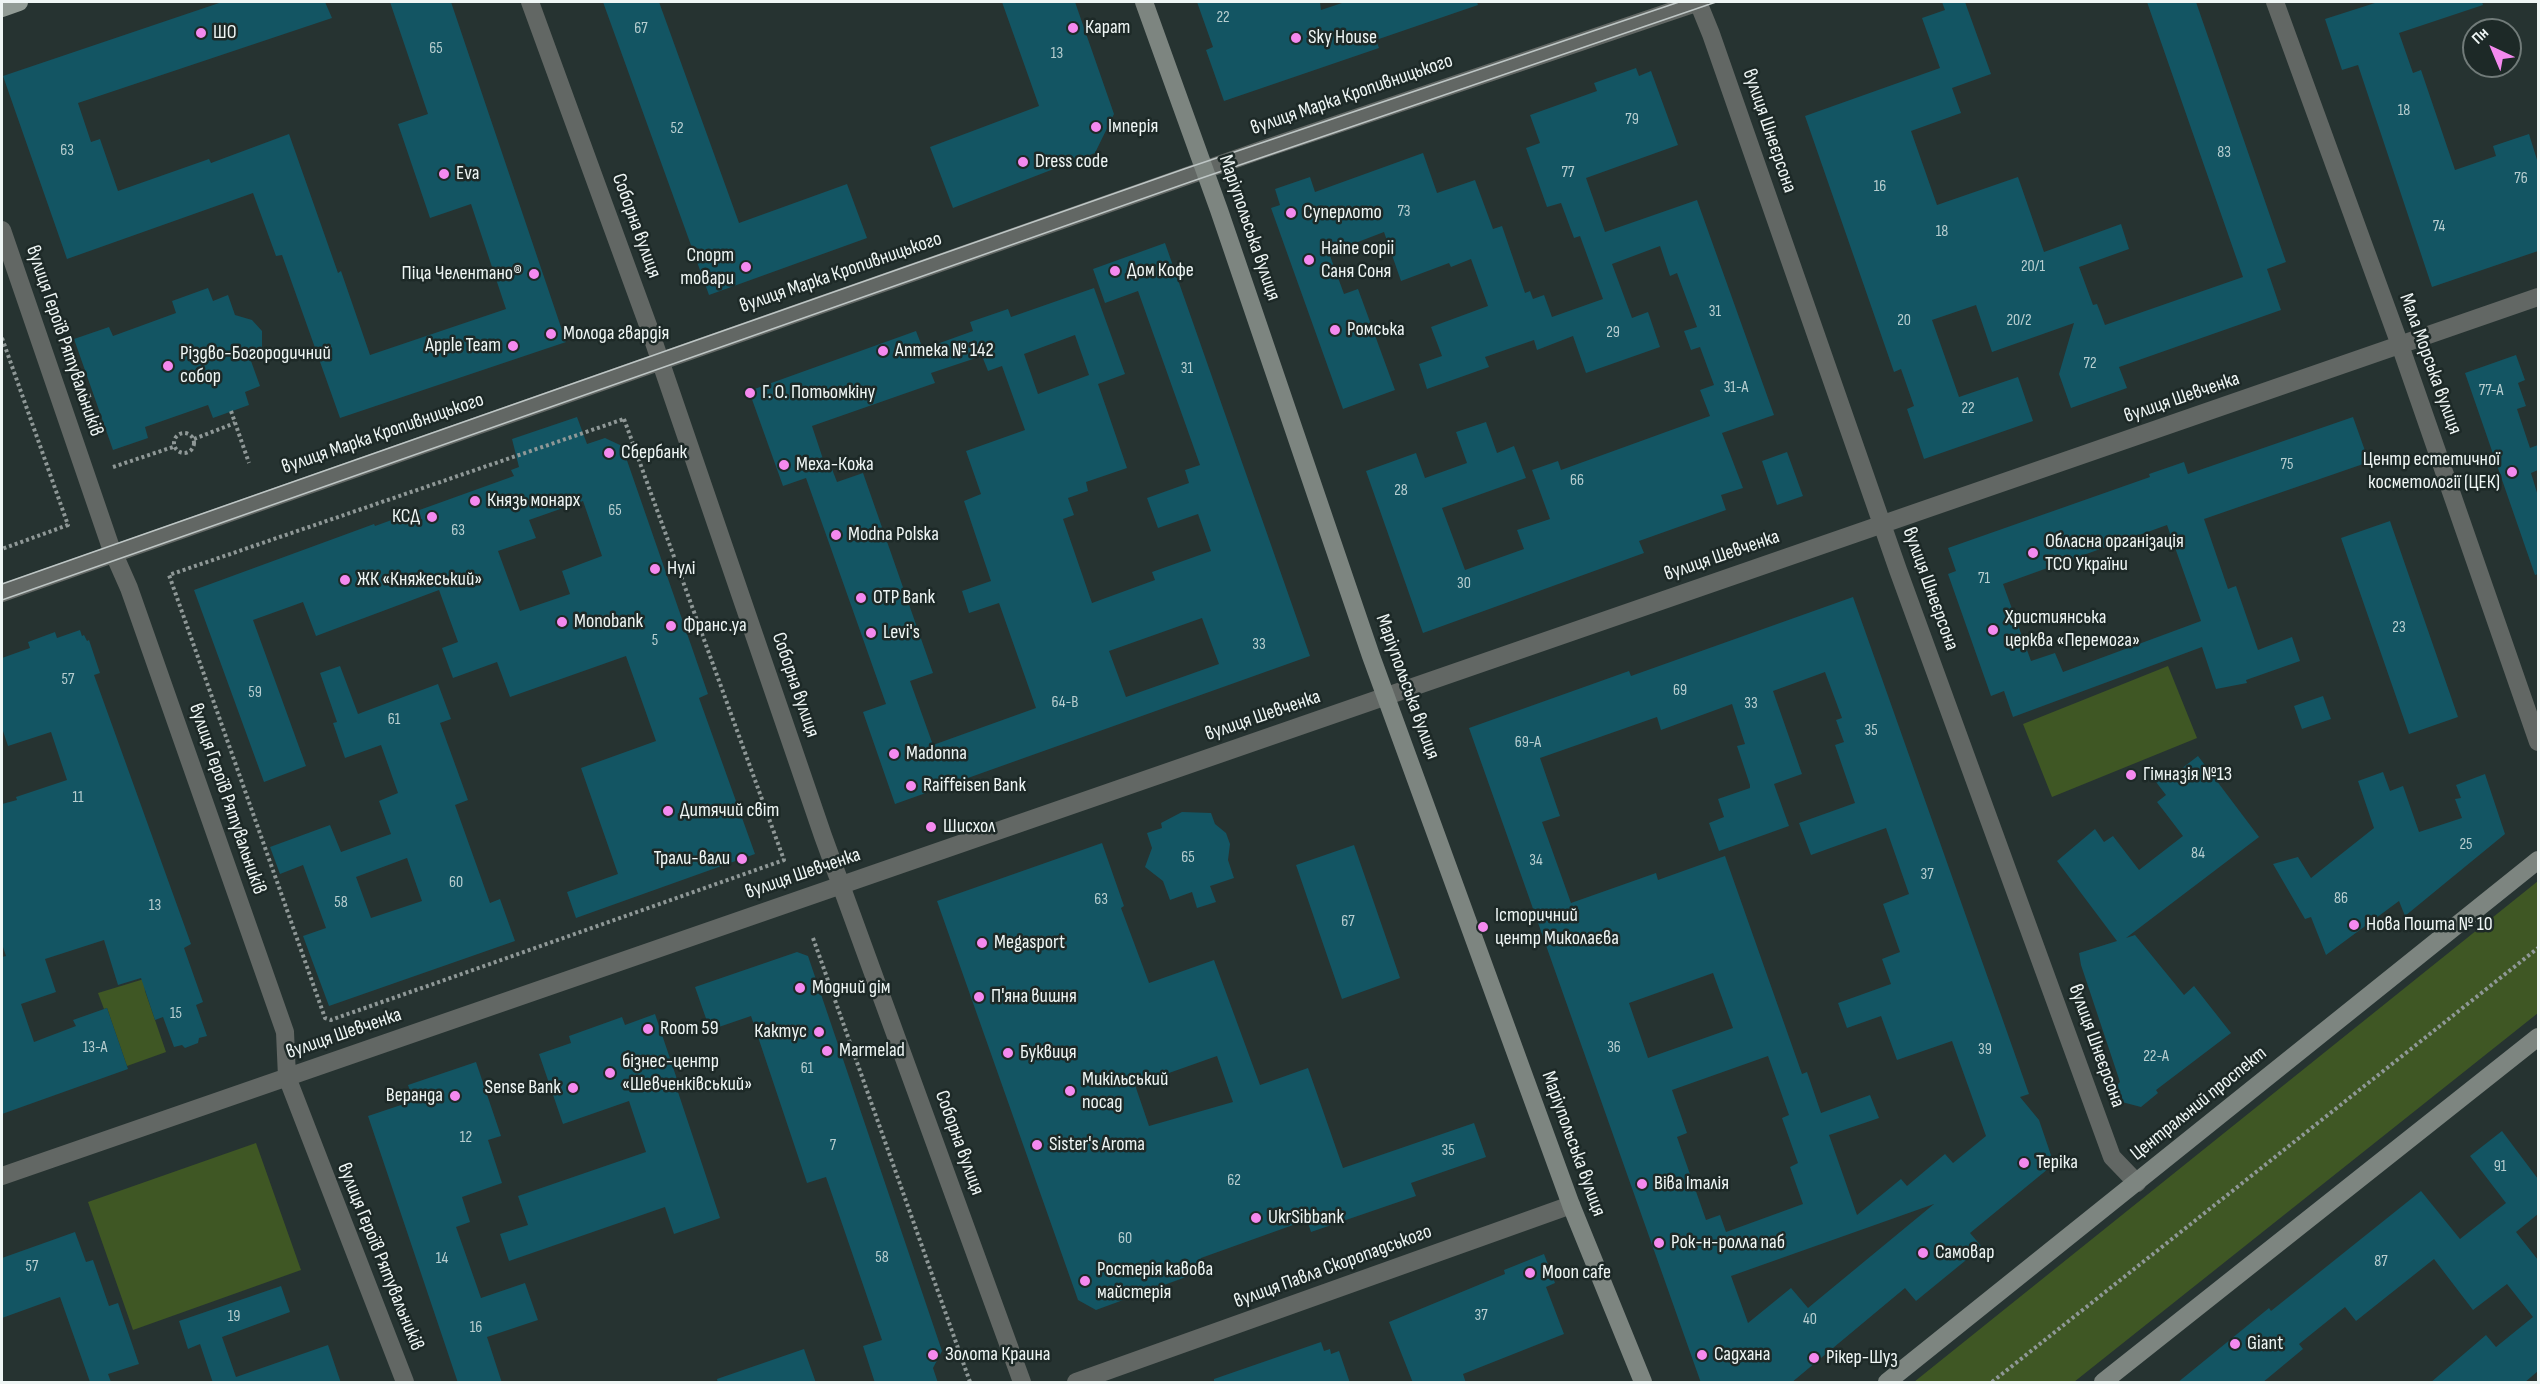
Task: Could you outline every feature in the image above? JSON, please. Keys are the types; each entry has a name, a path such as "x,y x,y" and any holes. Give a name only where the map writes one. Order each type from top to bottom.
{"main road":[{"path":"2,8 19,2"}],"street":[{"name":"Соборна вулиця","path":"530,2 660,360 841,886 1022,1383"},
{"name":"Маріупольська вулиця","path":"1144,2 1205,169 1386,697 1571,1204 1643,1383"},
{"name":"вулиця Марка Кропивницького","path":"2,593 1205,169 1698,2"},
{"name":"вулиця Шнеєрсона","path":"1698,2 1883,524 2112,1156 2137,1183"},
{"name":"Мала Морська вулиця","path":"2275,2 2400,345 2538,742"},
{"name":"вулиця Героїв Рятувальників","path":"2,230 113,552 129,588 285,1032 287,1077 405,1383"},
{"name":"вулиця Шевченка","path":"2,1176 2538,297"},
{"name":"Центральний проспект","path":"1887,1383 2538,860"},
{"path":"2103,1383 2538,1037"},
{"name":"вулиця Павла Скоропадського","path":"1076,1383 1571,1204"}],"path":[{"path":"2,338 68,525 2,549"},
{"path":"231,411 249,463"},
{"path":"624,419 784,860 331,1020 325,1018 169,575 624,419"},
{"path":"194,439 235,423"},
{"path":"187,432 194,439 194,448 189,453 179,453 173,447 173,440 178,433 187,432"},
{"path":"113,467 173,447"},
{"path":"813,938 970,1383"},
{"path":"1992,1383 2538,948"}],"green space":[{"path":"2168,666 2197,738 2052,797 2023,724"},
{"path":"2538,881 2538,1013 2074,1382 1914,1382"},
{"path":"144,979 145,991 166,1052 127,1066 107,1008 104,1009 98,993"},
{"path":"256,1143 301,1270 133,1330 88,1202"}],"building":[{"path":"222,2 325,2 332,18 78,103 91,142 100,139 118,191 209,159 211,163 289,134 338,273 341,271 370,355 506,309 471,204 430,218 398,124 428,114 390,2 451,2 566,342 340,418 282,255 276,256 253,193 67,259 3,76"},
{"path":"603,2 659,2 739,223 847,184 867,238 709,295"},
{"path":"1002,2 1075,2 1114,114 1095,153 953,208 930,147 1039,106"},
{"path":"1197,2 1320,2 1321,10 1345,2 1477,2 1478,5 1376,40 1379,48 1224,101 1206,50 1213,47"},
{"path":"1942,2 1965,2 1991,74 1952,88 1961,113 1911,131 1937,205 2018,177 2044,252 2121,224 2129,249 2079,267 2093,305 2097,304 2105,325 2243,277 2147,2 2196,2 2286,262 2267,269 2281,310 2119,367 2127,388 2071,408 2059,374 2074,323 1992,352 1976,305 1932,320 1959,397 2018,377 2033,421 1924,459 1907,409 1914,406 1901,369 1894,372 1805,116 1940,68 1922,18 1945,10"},
{"path":"2378,2 2482,2 2483,5 2399,33 2413,73 2421,70 2455,170 2496,156 2493,146 2529,134 2538,163 2538,251 2432,287 2358,65 2342,70 2325,19"},
{"path":"1636,68 1639,76 1651,71 1678,145 1586,178 1605,232 1697,200 1774,415 1722,433 1743,488 1721,495 1726,510 1639,541 1644,553 1423,633 1366,471 1416,453 1425,478 1467,463 1456,432 1486,422 1497,453 1514,446 1526,478 1442,508 1465,570 1524,549 1517,530 1550,519 1532,470 1558,461 1561,470 1710,416 1700,390 1714,385 1700,347 1691,350 1684,331 1697,327 1677,273 1670,276 1660,246 1612,264 1632,318 1648,312 1660,347 1586,373 1573,336 1537,350 1534,340 1485,357 1489,367 1427,389 1419,364 1442,356 1431,327 1488,306 1471,259 1451,267 1449,263 1401,281 1384,232 1329,253 1344,294 1358,289 1395,390 1343,409 1271,208 1280,205 1275,189 1310,177 1315,192 1423,153 1437,193 1475,180 1493,229 1502,226 1525,293 1530,291 1533,299 1544,295 1552,317 1603,299 1580,236 1574,238 1561,203 1547,207 1526,148 1540,143 1530,115 1597,91 1594,83"},
{"path":"1165,243 1310,656 895,804 863,712 886,704 806,478 783,486 749,391 916,331 923,349 973,331 970,322 1008,309 1011,317 1094,288 1125,374 1098,384 1127,468 1086,482 1088,491 1068,498 1074,515 1063,519 1092,603 1155,580 1152,572 1211,551 1198,514 1158,528 1147,498 1189,483 1185,470 1200,465 1138,291 1105,303 1093,269","holes":["1075,335 1089,375 1038,394 1024,354","982,356 988,371 1002,366 1025,430 966,451 981,494 964,501 991,581 962,591 969,613 999,603 1036,708 933,745 910,681 933,673 863,473 837,482 832,469 827,471 812,426 935,383 931,373","1202,618 1219,664 1126,697 1109,651"]},
{"name":"Різдво-Богородичний собор","path":"208,288 213,301 228,295 235,315 252,320 262,331 262,347 251,361 260,386 245,392 249,405 213,418 208,405 145,427 148,438 113,450 74,339 109,327 113,336 176,313 172,301"},
{"path":"2516,355 2525,380 2518,383 2526,406 2517,409 2530,448 2538,445 2538,470 2531,473 2538,496 2538,574 2535,575 2465,373"},
{"path":"577,417 587,444 605,438 622,446 708,694 699,698 755,854 576,918 567,892 618,874 581,768 656,741 626,656 510,697 497,662 453,678 442,648 458,642 439,590 316,636 303,602 253,620 306,766 264,782 194,590 514,476 511,470 519,467 512,439","holes":["583,501 602,556 562,571 570,594 520,611 498,551 536,538 529,520"]},
{"path":"2353,417 2369,462 2204,519 2228,589 2236,586 2258,650 2292,637 2300,661 2246,680 2247,683 2216,689 2202,647 2013,717 2004,691 1991,696 1948,574 1956,571 1948,548 2150,477 2149,474 2184,462 2188,474","holes":["2167,525 2201,621 2063,672 2055,653 2031,661 2003,584"]},
{"path":"1787,452 1803,496 1777,505 1762,461"},
{"path":"2390,521 2458,717 2409,734 2341,538"},
{"path":"1853,597 2029,1094 2020,1097 2039,1120 2054,1164 1970,1233 1982,1247 1916,1301 1905,1288 1791,1383 1701,1383 1469,728 1629,671 1631,676","holes":["1825,672 1842,718 1836,720 1844,742 1835,745 1855,803 1799,823 1811,855 1886,828 1909,894 1883,904 1900,952 1882,959 1891,984 1838,1003 1847,1028 1881,1016 1897,1060 1952,1041 1986,1136 1953,1163 1945,1154 1907,1186 1901,1179 1857,1215 1829,1135 1879,1118 1870,1095 1821,1113 1807,1072 1802,1074 1725,856 1658,880 1656,873 1571,903 1542,822 1560,816 1540,758 1657,717 1661,730 1732,704 1745,744 1737,746 1750,788 1718,799 1724,817 1709,823 1719,851 1789,826 1774,784 1802,774 1773,691","1713,973 1733,1028 1648,1058 1629,1003","1768,1056 1789,1115 1782,1118 1798,1163 1790,1167 1803,1204 1726,1232 1720,1215 1706,1220 1677,1137 1687,1133 1672,1090","1934,1204 1808,1308 1791,1288 1748,1323 1731,1276"]},
{"path":"80,630 82,636 84,635 87,641 89,640 100,673 94,675 191,944 184,948 203,1002 196,1005 207,1036 199,1038 198,1043 185,1048 182,1045 174,1047 163,1017 155,1020 141,978 118,985 104,940 45,959 56,992 21,1004 34,1042 76,1026 73,1020 107,1008 128,1069 2,1114 2,957 6,956 2,944 2,804 67,780 51,732 8,746 2,728 2,658 30,648 28,642 55,632 57,638"},
{"path":"340,666 358,714 438,684 451,719 440,723 468,800 455,805 490,903 500,899 515,941 329,1006 303,936 326,928 303,865 280,874 270,847 330,825 341,852 391,834 379,801 398,793 381,745 345,758 333,723 337,722 320,673","holes":["407,858 422,901 371,918 356,877"]},
{"path":"2323,696 2331,719 2302,729 2294,706"},
{"path":"2198,756 2259,837 2126,938 2135,935 2184,995 2194,986 2231,1033 2156,1090 2158,1093 2141,1107 2122,1102 2117,1085 2120,1082 2079,953 2117,941 2057,861 2095,829 2104,842 2113,836 2139,870 2183,836 2157,802 2166,795 2156,782 2174,768 2177,772"},
{"path":"2383,772 2390,791 2403,786 2419,832 2462,818 2455,799 2461,798 2456,785 2485,774 2505,834 2405,916 2399,901 2326,955 2311,917 2305,919 2273,864 2298,857 2311,878 2374,828 2358,781"},
{"path":"1182,812 1211,813 1215,824 1226,833 1230,844 1228,860 1234,878 1210,886 1216,902 1197,908 1192,892 1170,900 1163,881 1145,867 1152,848 1147,833 1162,828 1161,823"},
{"path":"1102,843 1124,906 1121,908 1149,983 1214,960 1260,1085 1308,1068 1343,1168 1474,1123 1486,1157 1411,1183 1416,1196 1311,1232 1307,1220 1201,1258 1205,1270 1096,1310 1078,1300 937,901","holes":["1217,1056 1233,1102 1149,1126 1135,1085"]},
{"path":"1354,845 1400,978 1342,999 1296,865"},
{"path":"797,952 808,956 942,1351 933,1368 938,1383 875,1383 863,1346 882,1340 826,1177 807,1183 751,1016 710,1030 695,987"},
{"path":"655,1014 720,1218 674,1234 665,1207 509,1261 500,1234 528,1225 518,1196 646,1152 629,1101 563,1124 539,1054 571,1043 569,1036 622,1017 625,1025"},
{"path":"476,1062 501,1136 488,1140 502,1183 462,1197 470,1222 456,1227 481,1298 525,1283 538,1320 487,1337 502,1383 458,1383 368,1116 413,1101 408,1085"},
{"path":"2502,1131 2538,1179 2538,1214 2516,1232 2538,1260 2538,1371 2524,1383 2430,1383 2486,1335 2496,1347 2533,1317 2507,1284 2473,1310 2434,1259 2356,1321 2345,1307 2299,1344 2303,1349 2262,1383 2177,1383 2269,1308 2271,1311 2421,1191 2460,1239 2506,1203 2470,1156"},
{"path":"75,1232 86,1262 93,1260 109,1306 118,1303 139,1364 108,1374 111,1382 90,1382 60,1297 2,1318 2,1258"},
{"path":"1544,1254 1555,1283 1546,1287 1564,1334 1463,1374 1466,1383 1413,1383 1389,1322 1505,1274 1504,1270"},
{"path":"281,1286 290,1312 222,1337 236,1377 328,1345 341,1383 213,1383 200,1344 188,1349 179,1321"},
{"path":"1321,1342 1324,1351 1330,1349 1331,1354 1339,1351 1350,1383 1214,1383 1214,1379"},
{"path":"804,1349 816,1383 718,1383 717,1379"}],"tram line":[{"path":"2,584 1184,169 1679,2"},
{"path":"2,600 1190,182 1716,2"}],"place":[{"name":"Карат","path":"1073,28"},
{"name":"ШО","path":"201,33"},
{"name":"Sky House","path":"1296,38"},
{"name":"Імперія","path":"1096,127"},
{"name":"Dress code","path":"1023,162"},
{"name":"Eva","path":"444,174"},
{"name":"Суперлото","path":"1291,213"},
{"name":"Haine copii Саня Соня","path":"1309,260"},
{"name":"Спорт товари","path":"746,267"},
{"name":"Дом Кофе","path":"1115,271"},
{"name":"Піца Челентано®","path":"534,274"},
{"name":"Ромська","path":"1335,330"},
{"name":"Молода гвардія","path":"551,334"},
{"name":"Apple Team","path":"513,346"},
{"name":"Аптека № 142","path":"883,351"},
{"name":"Різдво-Богородичний собор","path":"168,366"},
{"name":"Г. О. Потьомкіну","path":"750,393"},
{"name":"Сбербанк","path":"609,453"},
{"name":"Меха-Кожа","path":"784,465"},
{"name":"Центр естетичної косметології (ЦЕК)","path":"2512,472"},
{"name":"Князь монарх","path":"475,501"},
{"name":"КСД","path":"432,517"},
{"name":"Modna Polska","path":"836,535"},
{"name":"Обласна організація ТСО України","path":"2033,553"},
{"name":"Нулі","path":"655,569"},
{"name":"ЖК «Княжеський»","path":"345,580"},
{"name":"OTP Bank","path":"861,598"},
{"name":"Monobank","path":"562,622"},
{"name":"Франс.уа","path":"671,626"},
{"name":"Християнська церква «Перемога»","path":"1993,630"},
{"name":"Levi's","path":"871,633"},
{"name":"Madonna","path":"894,754"},
{"name":"Гімназія №13","path":"2131,775"},
{"name":"Raiffeisen Bank","path":"911,786"},
{"name":"Дитячий світ","path":"668,811"},
{"name":"Шисхол","path":"931,827"},
{"name":"Трали-вали","path":"742,859"},
{"name":"Нова Пошта № 10","path":"2354,925"},
{"name":"Історичний центр Миколаєва","path":"1483,927"},
{"name":"Megasport","path":"982,943"},
{"name":"Модний дім","path":"800,988"},
{"name":"П'яна вишня","path":"979,997"},
{"name":"Room 59","path":"648,1029"},
{"name":"Кактус","path":"819,1032"},
{"name":"Marmelad","path":"827,1051"},
{"name":"Буквиця","path":"1008,1053"},
{"name":"бізнес-центр «Шевченківський»","path":"610,1073"},
{"name":"Sense Bank","path":"573,1088"},
{"name":"Микільський посад","path":"1070,1091"},
{"name":"Веранда","path":"455,1096"},
{"name":"Sister's Aroma","path":"1037,1145"},
{"name":"Теріка","path":"2024,1163"},
{"name":"Віва Італія","path":"1642,1184"},
{"name":"UkrSibbank","path":"1256,1218"},
{"name":"Рок-н-ролла паб","path":"1659,1243"},
{"name":"Самовар","path":"1923,1253"},
{"name":"Moon cafe","path":"1530,1273"},
{"name":"Ростерія кавова майстерія","path":"1085,1281"},
{"name":"Giant","path":"2235,1344"},
{"name":"Золота Краина","path":"933,1355"},
{"name":"Садхана","path":"1702,1355"},
{"name":"Рікер-Шуз","path":"1814,1358"}]}
